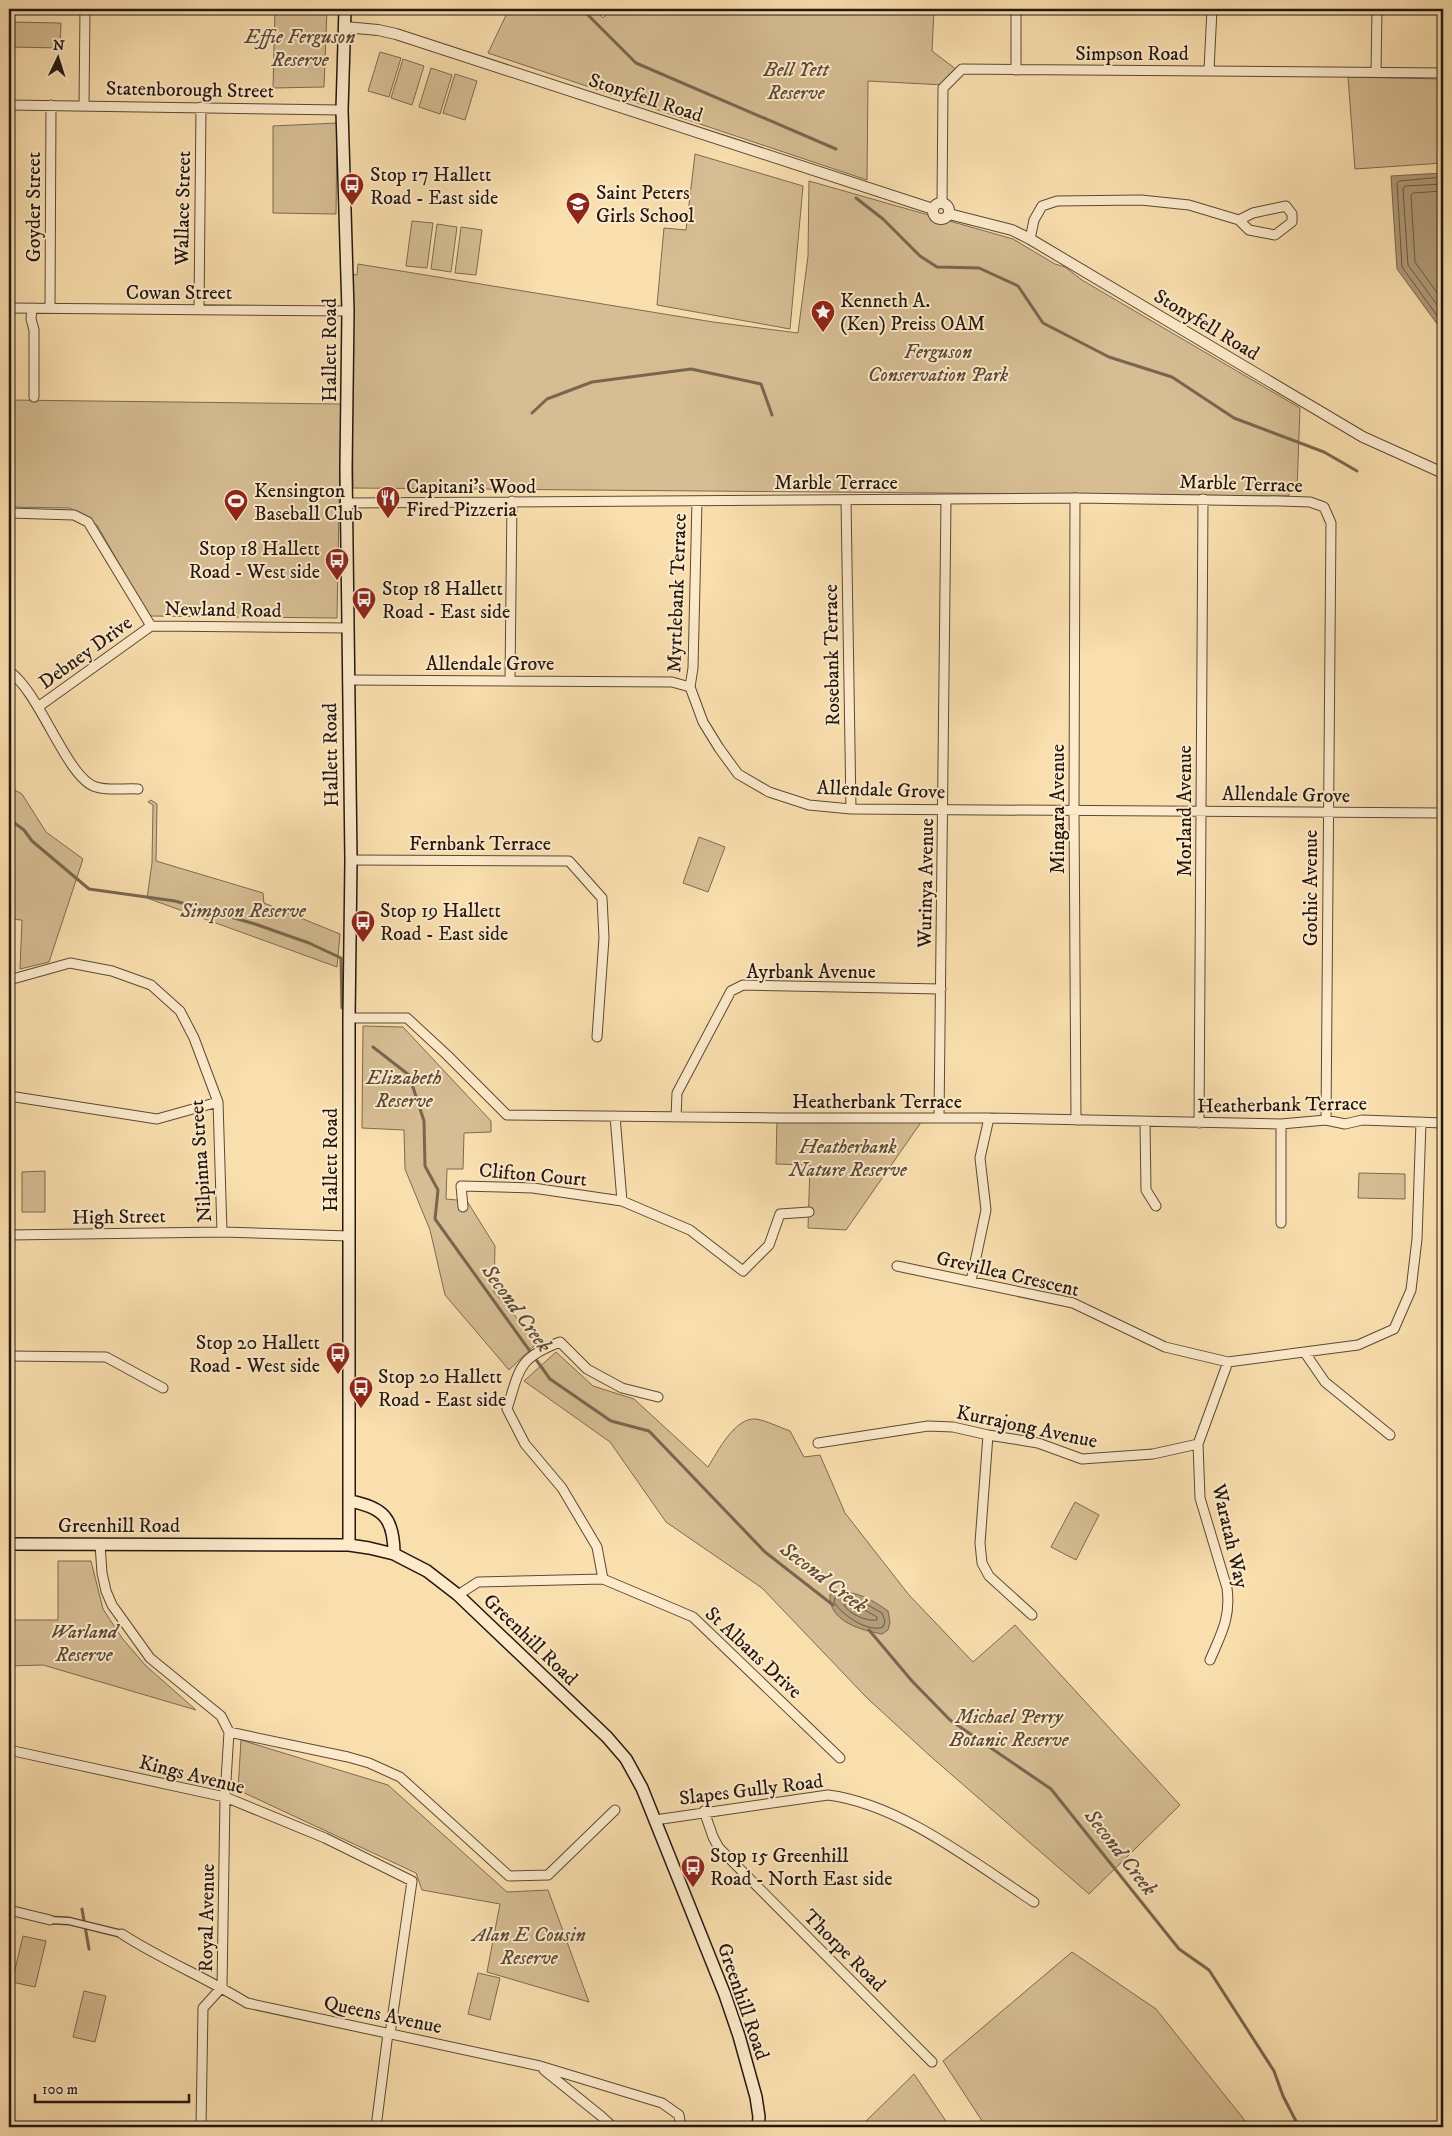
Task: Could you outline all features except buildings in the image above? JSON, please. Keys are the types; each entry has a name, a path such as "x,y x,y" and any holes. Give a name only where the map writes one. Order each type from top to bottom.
{"main road":[{"name":"Hallett Road","path":"345,9 342,110 348,310 346,628 351,860 349,1018 349,1545"},
{"path":"349,1501 368,1506 386,1517 392,1527 394,1554"},
{"name":"Greenhill Road","path":"9,1544 349,1545 394,1554 427,1571 458,1595 607,1737 626,1759 642,1788 725,1994 756,2097 759,2117 758,2127"}],"street":[{"path":"84,105 85,9"},
{"path":"1016,9 1016,70"},
{"path":"1209,70 1212,9"},
{"path":"1376,72 1377,9"},
{"name":"Stonyfell Road","path":"345,28 378,30 396,34 933,210"},
{"name":"Simpson Road","path":"942,203 943,88 962,69 1443,73"},
{"name":"Statenborough Street","path":"9,105 342,110"},
{"name":"Goyder Street","path":"50,308 51,105"},
{"name":"Wallace Street","path":"199,310 201,107"},
{"path":"1030,239 1034,220 1042,206 1058,201 1141,200 1189,205 1239,220 1249,230 1275,235 1292,222 1292,214 1286,206 1253,212 1239,220"},
{"path":"942,203 948,206 949,214 940,220 934,216 933,210 936,204 942,203"},
{"name":"Stonyfell Road","path":"949,214 1012,230 1030,239 1363,438 1443,473"},
{"name":"Cowan Street","path":"9,308 348,310"},
{"path":"32,308 31,319 34,330 34,397"},
{"name":"Marble Terrace","path":"347,503 1075,498 1310,502 1324,507"},
{"name":"Mingara Avenue","path":"1075,498 1074,810 1076,1120"},
{"name":"Wurinya Avenue","path":"939,1118 944,809 946,499"},
{"name":"Morland Avenue","path":"1199,1123 1203,499"},
{"name":"Rosebank Terrace","path":"846,500 851,809"},
{"path":"510,680 512,501"},
{"name":"Myrtlebank Terrace","path":"690,687 693,668 697,501"},
{"name":"Gothic Avenue","path":"1324,507 1331,523 1326,1120"},
{"name":"Newland Road","path":"9,513 74,515 88,522 152,626 346,628"},
{"name":"Debney Drive","path":"38,707 152,626"},
{"path":"9,671 38,707 81,779 96,788 138,789"},
{"name":"Allendale Grove","path":"348,680 672,682 690,687 703,722 738,774 769,792 809,805 851,809 1443,813"},
{"name":"Fernbank Terrace","path":"351,860 569,861 602,898 604,938 597,1037"},
{"name":"Nilpinna Street","path":"9,980 70,963 112,971 150,985 180,1011 194,1038 218,1102 222,1232"},
{"name":"Ayrbank Avenue","path":"676,1117 677,1093 731,991 744,985 941,989"},
{"name":"Heatherbank Terrace","path":"349,1018 407,1018 448,1055 507,1114 676,1117 989,1118 1281,1124 1326,1120 1345,1124 1362,1120 1443,1123"},
{"path":"9,1096 157,1119 218,1102"},
{"path":"615,1116 622,1201"},
{"path":"971,1280 986,1210 980,1158 989,1118"},
{"path":"1144,1122 1146,1190 1156,1206"},
{"name":"Grevillea Crescent","path":"897,1266 971,1280 1072,1303 1164,1347 1228,1362 1358,1345 1394,1329 1411,1290 1418,1239 1421,1122"},
{"path":"1280,1223 1281,1124"},
{"name":"Clifton Court","path":"463,1207 461,1186 534,1188 622,1201 690,1230 743,1270 769,1245 780,1214 809,1212"},
{"name":"High Street","path":"9,1235 222,1232 349,1236"},
{"path":"458,1595 478,1582 603,1580 596,1547 562,1488 525,1444 507,1409 520,1370 527,1359 538,1350 560,1342 587,1369 622,1388 658,1398"},
{"path":"1304,1353 1325,1382 1390,1434"},
{"path":"9,1356 106,1357 163,1388"},
{"name":"Waratah Way","path":"1210,1660 1228,1615 1229,1603 1227,1588 1200,1498 1198,1444 1228,1362"},
{"name":"Kurrajong Avenue","path":"818,1443 928,1426 953,1427 988,1436 1038,1443 1082,1459 1153,1454 1198,1444"},
{"path":"988,1436 980,1543 982,1563 989,1576 1032,1615"},
{"path":"100,1544 102,1573 112,1606 150,1658 221,1716 229,1732 348,1756 369,1763 400,1778 508,1876 548,1875 615,1810"},
{"name":"St Albans Drive","path":"603,1580 693,1617 840,1758"},
{"name":"Royal Avenue","path":"201,2127 203,2008 222,1987 225,1797 229,1732"},
{"name":"Kings Avenue","path":"9,1750 225,1797 325,1838 412,1882 389,2034"},
{"name":"Slapes Gully Road","path":"655,1820 704,1811 828,1795 849,1798 917,1826 1034,1902"},
{"name":"Thorpe Road","path":"704,1811 719,1848 932,2062"},
{"path":"9,1910 50,1920 78,1922 122,1934"},
{"name":"Queens Avenue","path":"122,1934 145,1949 222,1987 247,2003 540,2066 662,2103 679,2115 681,2127"},
{"path":"376,2127 389,2034"},
{"path":"9,2040 9,2050"},
{"name":"Queens Avenue","path":"540,2066 613,2127"}],"green space":[{"name":"Effie Ferguson Reserve","path":"275,9 327,9 324,87 273,88"},
{"name":"Bell Yett Reserve","path":"509,9 594,9 603,18 612,9 934,9 932,51 957,70 944,85 868,81 867,180 488,53"},
{"path":"9,22 61,23 60,48 9,47"},
{"path":"380,52 401,58 389,97 368,91"},
{"path":"403,59 424,66 412,105 391,98"},
{"path":"431,68 452,75 440,114 419,107"},
{"path":"455,74 477,81 465,120 443,113"},
{"path":"1348,77 1443,79 1443,163 1355,169"},
{"name":"Effie Ferguson Reserve","path":"337,123 336,214 273,213 273,126"},
{"path":"695,154 803,186 790,329 657,305 664,228 686,230"},
{"name":"Ferguson Conservation Park","path":"809,181 1013,239 1055,264 1065,267 1082,280 1300,408 1297,490 1289,490 1289,496 353,488 351,274 357,275 358,264 713,322 798,333 808,256"},
{"path":"412,221 433,223 427,268 406,266"},
{"path":"437,224 457,227 451,272 431,269"},
{"path":"461,227 482,230 476,275 455,273"},
{"path":"9,400 341,404 337,618 149,616 97,525 70,508 9,507"},
{"path":"9,787 22,794 46,832 83,859 49,962 20,969 22,920 9,919"},
{"name":"Simpson Reserve","path":"151,800 157,804 156,861 263,893 264,903 340,934 337,967 147,898 152,863 153,805 148,802"},
{"path":"699,837 725,847 708,892 683,883"},
{"name":"Elizabeth Reserve","path":"363,1026 403,1027 491,1121 491,1132 464,1133 463,1169 447,1169 446,1199 467,1201 495,1246 494,1292 538,1342 509,1370 445,1295 430,1230 405,1169 404,1130 362,1128"},
{"name":"Heatherbank Nature Reserve","path":"777,1118 924,1118 846,1230 808,1228 810,1165 776,1164"},
{"path":"45,1171 45,1212 22,1212 22,1172"},
{"path":"1359,1173 1405,1174 1405,1199 1358,1198"},
{"name":"Michael Perry Botanic Reserve","path":"556,1352 593,1386 634,1399 708,1467 728,1436 741,1423 756,1419 790,1431 804,1457 820,1455 845,1513 909,1595 973,1662 1015,1625 1180,1805 1089,1894 929,1755 866,1697 762,1588 666,1522 610,1442 524,1381"},
{"path":"1075,1502 1099,1515 1076,1560 1051,1547"},
{"name":"Warland Reserve","path":"58,1561 91,1561 103,1609 122,1638 145,1665 196,1710 43,1665 9,1666 9,1620 58,1620"},
{"name":"Alan E Cousin Reserve","path":"241,1740 388,1785 507,1892 548,1890 589,2002 487,1972 500,1904 422,1890 416,1873 238,1790"},
{"path":"23,1936 46,1941 35,1987 12,1982"},
{"path":"1072,1952 1156,2009 1250,2127 986,2127 943,2061"},
{"path":"478,1973 500,1978 490,2020 468,2014"},
{"path":"84,1991 106,1996 95,2042 73,2037"},
{"path":"914,2074 950,2127 860,2127"}],"water":[{"path":"1443,173 1443,332 1397,269 1391,176"},
{"path":"841,1591 854,1593 866,1598 888,1611 890,1622 888,1630 882,1634 864,1630 847,1623 834,1611 831,1603 830,1594"}],"waterway":[{"path":"582,9 636,63 836,149"},
{"path":"856,198 883,219 920,256 937,267 979,268 1018,286 1043,323 1109,357 1172,377 1234,418 1324,452 1357,471"},
{"path":"532,413 547,399 592,382 691,369 761,384 772,415"},
{"name":"Second Creek","path":"9,819 24,830 32,841 89,889 175,901 255,924 309,943 341,958 342,1008"},
{"name":"Second Creek","path":"373,1047 409,1075 424,1121 425,1166 438,1190 435,1219 550,1379 611,1421 649,1431 765,1552 833,1605"},
{"name":"Second Creek","path":"869,1630 912,1681 950,1720 1051,1789 1179,1949 1209,1970 1274,2071 1283,2096 1299,2127"},
{"path":"82,1909 89,1949"}],"place":[{"name":"Stop 17 Hallett Road - East side","path":"352,206"},
{"name":"Saint Peters Girls School","path":"578,225"},
{"name":"Kenneth A. (Ken) Preiss OAM","path":"823,333"},
{"name":"Capitani's Wood Fired Pizzeria","path":"388,519"},
{"name":"Kensington Baseball Club","path":"236,522"},
{"name":"Stop 18 Hallett Road - West side","path":"337,581"},
{"name":"Stop 18 Hallett Road - East side","path":"364,620"},
{"name":"Stop 19 Hallett Road - East side","path":"363,943"},
{"name":"Stop 20 Hallett Road - West side","path":"338,1375"},
{"name":"Stop 20 Hallett Road - East side","path":"361,1409"},
{"name":"Stop 15 Greenhill Road - North East side","path":"693,1888"}]}
